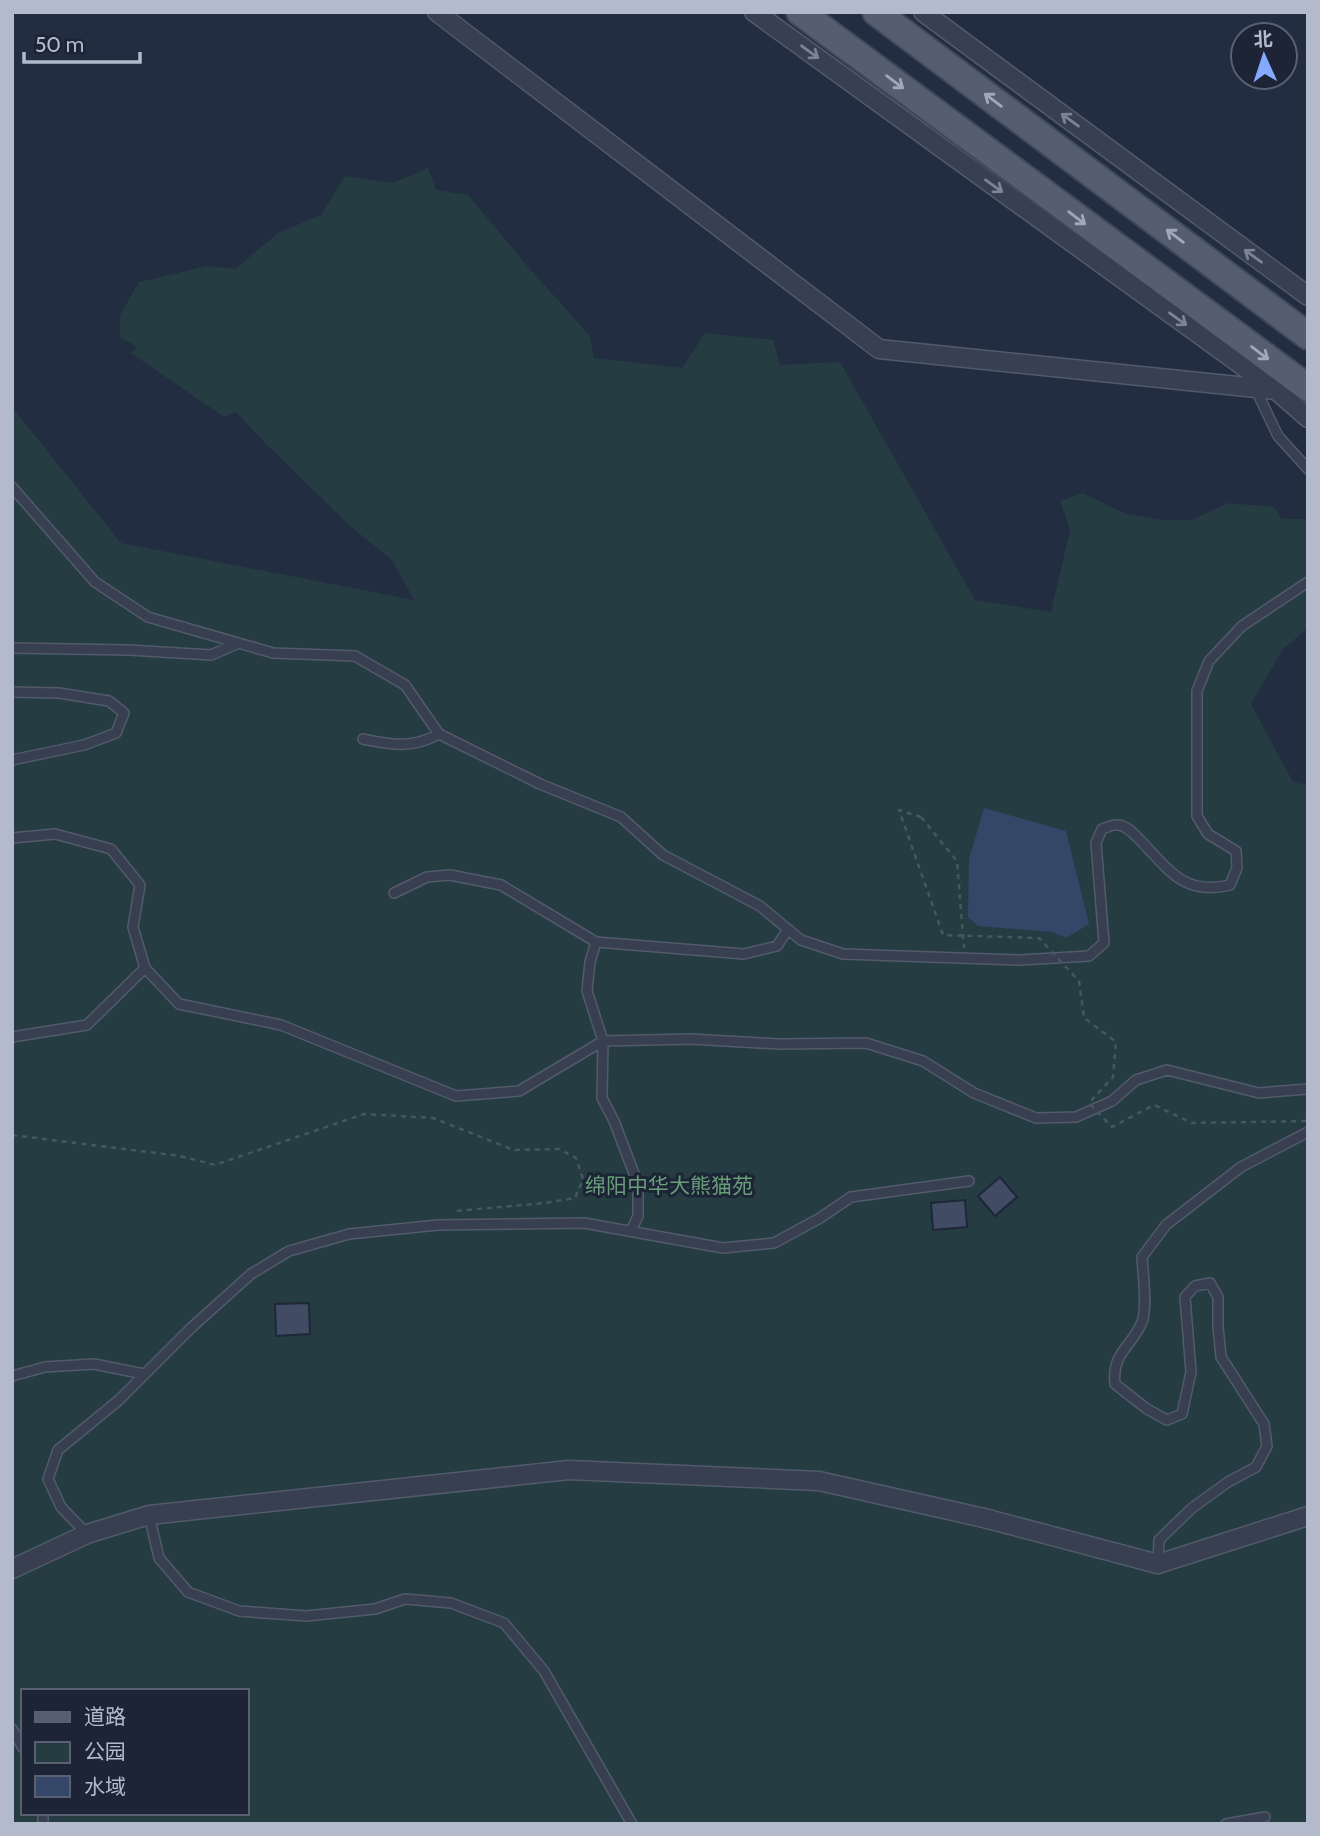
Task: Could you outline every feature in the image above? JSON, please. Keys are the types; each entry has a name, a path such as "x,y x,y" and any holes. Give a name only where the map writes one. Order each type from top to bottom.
{"main road":[{"path":"800,12 1308,388"},
{"path":"876,12 1308,336"}],"street":[{"path":"437,12 879,349 1276,390"},
{"path":"754,12 1276,390 1308,418"},
{"path":"923,12 1308,296"},
{"path":"12,1569 87,1534 149,1515 569,1471 819,1481 984,1518 1158,1564 1308,1516"}],"lane":[{"path":"1255,388 1278,436 1308,469"},
{"path":"12,487 95,582 148,617 273,653 355,656 405,685 439,734 540,784 621,817 663,856 760,906 801,940 842,954 1020,960 1089,956 1104,943 1096,843 1102,829 1118,825 1132,831 1168,870 1187,884 1213,889 1230,885 1237,868 1236,850 1208,834 1197,816 1197,691 1209,661 1242,626 1308,582"},
{"path":"12,648 129,650 211,655 239,643"},
{"path":"12,692 59,693 109,701 124,713 116,733 84,745 12,760"},
{"path":"363,739 399,746 425,742 439,734"},
{"path":"12,838 55,834 111,849 140,885 133,927 145,968 179,1004 281,1025 456,1096 519,1091 603,1041 691,1039 779,1044 866,1043 923,1061 974,1093 1036,1118 1076,1117 1112,1101 1136,1080 1167,1070 1259,1093 1308,1089"},
{"path":"394,893 427,877 450,875 501,886 596,942 744,954 777,946 788,929"},
{"path":"596,942 590,962 587,991 603,1041 602,1098 614,1121 638,1184 638,1216 631,1231"},
{"path":"12,1037 87,1025 145,968"},
{"path":"1158,1564 1159,1540 1192,1508 1228,1482 1256,1468 1267,1446 1264,1424 1221,1357 1218,1297 1210,1283 1195,1286 1185,1297 1191,1372 1182,1414 1167,1420 1147,1409 1115,1384 1113,1368 1143,1319 1142,1258 1166,1226 1241,1167 1308,1132"},
{"path":"87,1534 61,1507 48,1479 58,1450 119,1400 191,1328 251,1274 289,1251 349,1234 438,1225 584,1223 723,1248 774,1243 820,1218 851,1197 969,1181"},
{"path":"12,1376 45,1367 94,1364 144,1374"},
{"path":"149,1515 159,1558 188,1592 239,1611 306,1616 375,1609 405,1599 451,1603 504,1623 544,1671 632,1824"},
{"path":"12,1729 21,1745"},
{"path":"1226,1824 1265,1818"}],"path":[{"path":"964,958 957,861 921,817 899,810 943,935 1039,938 1079,981 1084,1018 1116,1042 1113,1077 1089,1103 1112,1127 1154,1105 1192,1124 1308,1121"},
{"path":"12,1135 180,1156 215,1165 364,1114 433,1118 514,1150 559,1149 576,1158 583,1179 575,1198 458,1210 443,1216 438,1225"}],"green space":[{"name":"绵阳中华大熊猫苑","path":"428,168 436,190 468,195 590,336 594,358 682,368 705,333 773,340 780,365 840,362 975,600 1051,612 1070,530 1060,501 1083,493 1126,514 1162,520 1192,520 1228,503 1274,507 1282,519 1308,519 1308,628 1283,649 1251,704 1293,782 1308,785 1308,1824 12,1824 12,407 121,543 414,600 392,560 350,526 236,412 224,417 131,353 137,347 120,337 120,315 139,282 207,266 235,269 278,233 321,215 345,176 393,183"}],"water":[{"path":"984,808 1066,831 1089,924 1066,938 1052,932 978,926 968,917 969,859"}],"building":[{"path":"1000,1177 1017,1197 995,1216 978,1196"},
{"path":"965,1200 967,1227 933,1230 931,1203"},
{"path":"309,1303 310,1334 276,1336 275,1304"}]}
